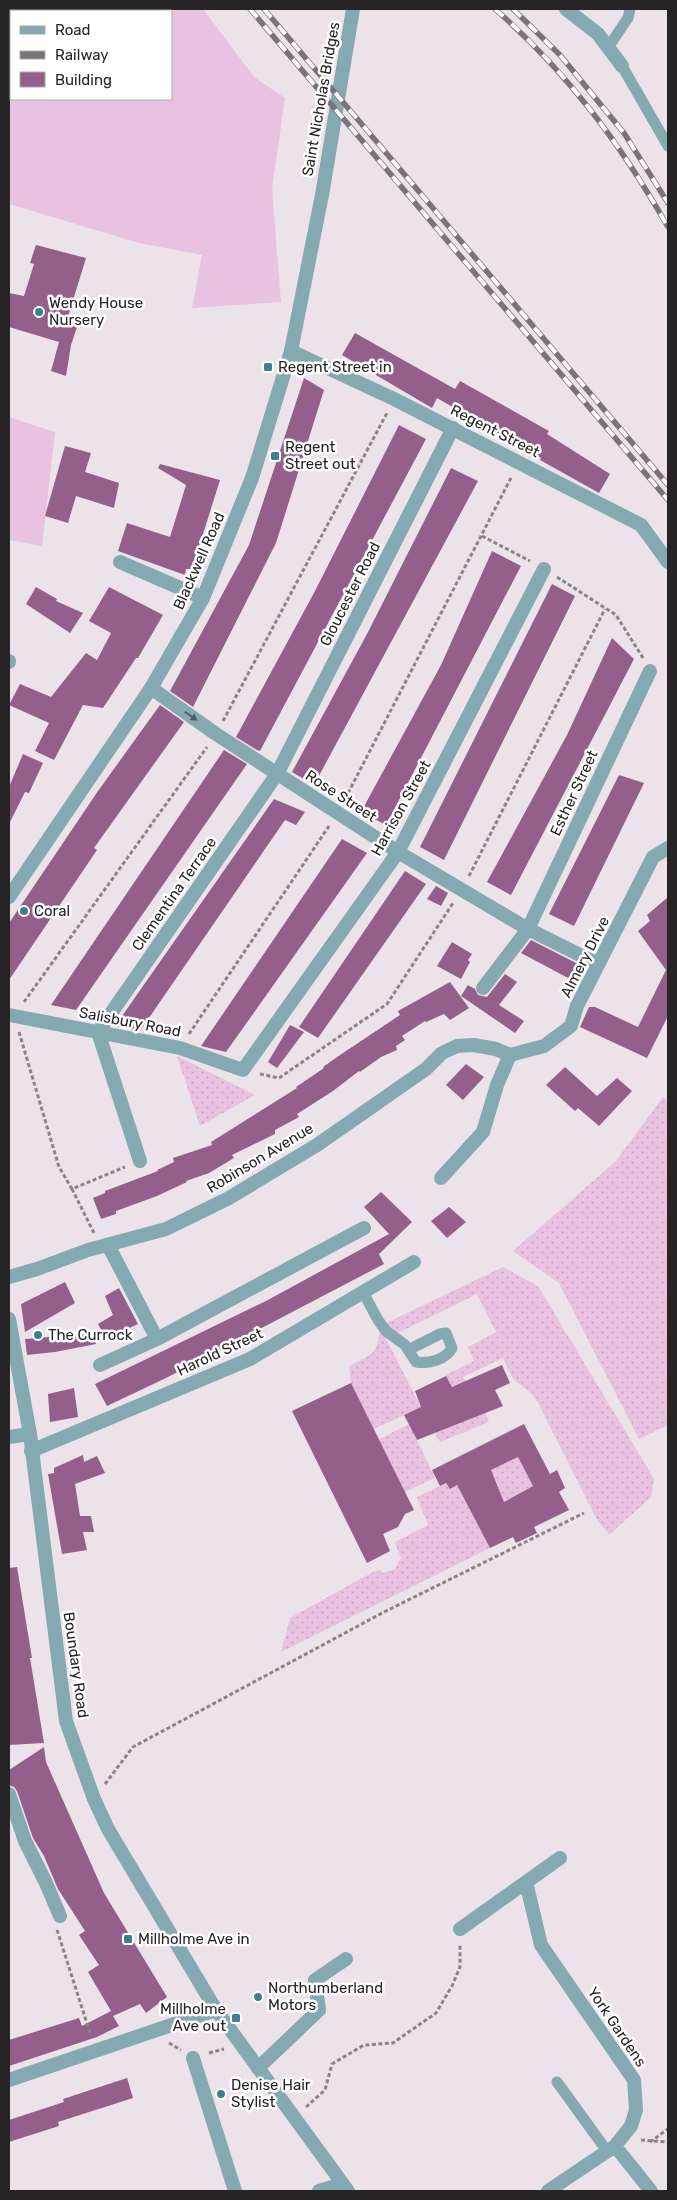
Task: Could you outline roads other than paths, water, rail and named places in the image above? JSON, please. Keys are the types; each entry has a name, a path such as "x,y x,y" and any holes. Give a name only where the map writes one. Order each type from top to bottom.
{"street":[{"name":"Saint Nicholas Bridges","path":"322,195 353,9"},
{"path":"566,9 598,34 609,46 622,66"},
{"name":"Blackwell Road","path":"9,897 151,688 203,598 252,478 291,351 322,195"},
{"name":"Regent Street","path":"291,351 453,428 641,525 668,562"},
{"name":"Gloucester Road","path":"277,774 453,428"},
{"path":"120,562 203,598"},
{"name":"Harrison Street","path":"243,1070 398,852 544,569"},
{"name":"Esther Street","path":"483,988 528,929 650,671"},
{"name":"Rose Street","path":"151,688 277,774 398,852 528,929 598,964"},
{"name":"Clementina Terrace","path":"98,1032 277,774"},
{"name":"Almery Drive","path":"510,1055 544,1046 571,1026 577,1006 653,857 668,848"},
{"name":"Salisbury Road","path":"11,1015 180,1048 243,1070"},
{"path":"98,1032 140,1161"},
{"name":"Robinson Avenue","path":"9,1277 104,1246 166,1230 229,1198 317,1145 426,1068 442,1053 457,1046 474,1045 496,1049 510,1055"},
{"path":"441,1178 483,1132 497,1084 510,1055"},
{"path":"100,1364 157,1339 364,1228"},
{"path":"104,1246 157,1339"},
{"name":"Harold Street","path":"31,1451 250,1359 414,1262"},
{"name":"Boundary Road","path":"9,1319 30,1434 66,1721 94,1799 108,1829 216,2010 345,2187"},
{"path":"9,1437 30,1434"},
{"path":"9,1794 25,1841 46,1882 60,1916"},
{"path":"460,1929 560,1858"},
{"name":"York Gardens","path":"526,1882 541,1945 634,2080 636,2110 631,2126 615,2144 548,2191"},
{"path":"258,2068 319,2010 315,1980 346,1959"},
{"path":"9,2080 216,2010"},
{"path":"193,2058 235,2191"},
{"path":"615,2144 652,2191"},
{"path":"319,2191 345,2187"}],"lane":[{"path":"609,46 628,18 630,9"},
{"path":"622,66 668,146"},
{"path":"363,1292 386,1331 408,1350"},
{"path":"557,2082 615,2144"}],"railway":[{"path":"250,9 668,500"},
{"path":"264,9 668,485"},
{"path":"495,9 546,58 591,110 631,166 668,227"},
{"path":"513,9 560,55 624,133 668,203"}],"place":[{"name":"Wendy House Nursery","path":"39,312"},
{"name":"Regent Street in","path":"268,367"},
{"name":"Regent Street out","path":"275,456"},
{"name":"Coral","path":"24,911"},
{"name":"The Currock","path":"38,1335"},
{"name":"Millholme Ave in","path":"128,1939"},
{"name":"Northumberland Motors","path":"258,1997"},
{"name":"Millholme Ave out","path":"236,2018"},
{"name":"Denise Hair Stylist","path":"221,2094"}]}
